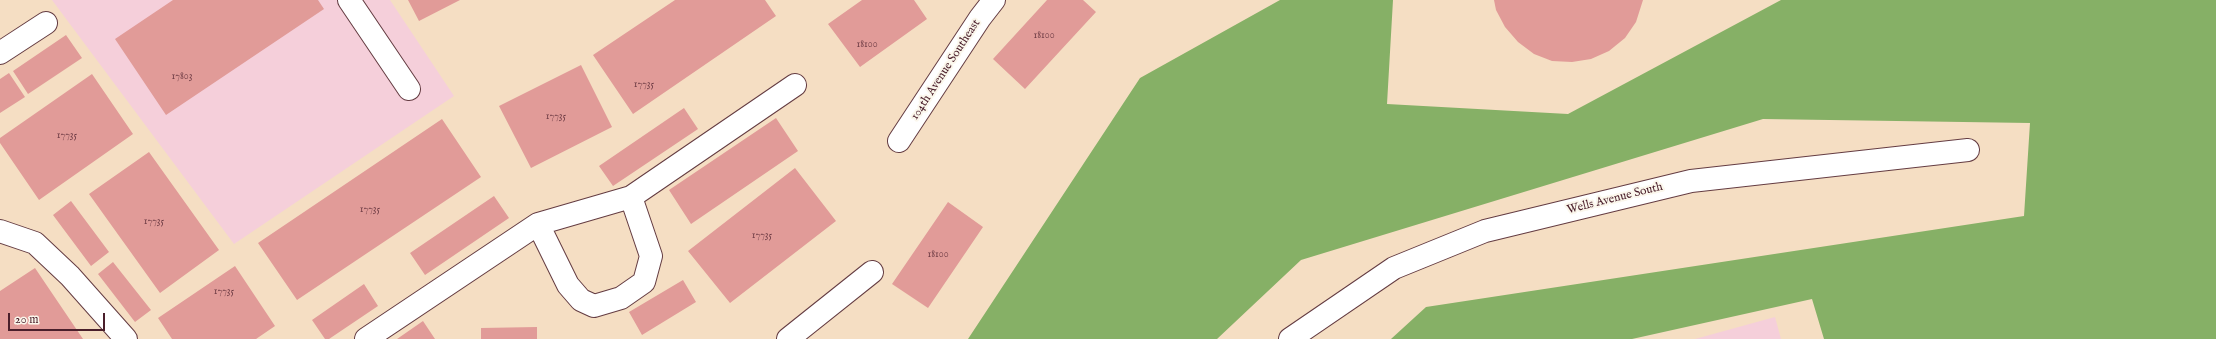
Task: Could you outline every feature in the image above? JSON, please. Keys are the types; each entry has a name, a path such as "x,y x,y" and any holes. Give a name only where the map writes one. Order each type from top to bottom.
{"street":[{"path":"349,0 409,89"},
{"name":"104th Avenue Southeast","path":"899,141 980,18 994,0"},
{"path":"0,53 46,23"},
{"path":"366,339 538,224 631,197 795,85"},
{"name":"Wells Avenue South","path":"1290,339 1394,268 1485,231 1690,181 1968,150"},
{"path":"538,224 568,285 581,300 594,306 621,298 644,282 651,256 631,197"},
{"path":"0,231 34,243 70,276 126,339"},
{"path":"788,339 872,272"}],"shaded area":[{"path":"52,0 390,0 454,96 234,244"},
{"path":"1775,317 1781,339 1695,339"}],"green space":[{"path":"1280,0 1393,0 1387,104 1568,114 1781,0 2216,0 2216,339 1824,339 1812,299 1632,339 1391,339 1426,307 2024,216 2030,123 1763,119 1301,260 1217,339 968,339 1140,78"}],"building":[{"path":"173,0 318,0 324,9 166,115 115,39"},
{"path":"408,0 460,0 419,21"},
{"path":"675,0 765,0 776,16 633,114 593,55"},
{"path":"862,0 914,0 927,19 860,67 828,24"},
{"path":"1047,0 1083,0 1096,12 1025,89 993,59"},
{"path":"1494,0 1643,0 1636,22 1625,38 1609,51 1591,59 1572,62 1552,61 1534,54 1518,42 1505,27 1496,10"},
{"path":"66,35 82,58 28,94 13,71"},
{"path":"581,65 612,127 531,168 499,106"},
{"path":"9,73 25,97 0,113 0,79"},
{"path":"92,74 133,134 39,200 0,143 0,138"},
{"path":"684,108 698,129 613,186 599,166"},
{"path":"776,118 798,151 691,224 669,190"},
{"path":"442,119 481,177 297,300 258,243"},
{"path":"149,152 219,250 160,293 89,194"},
{"path":"795,168 836,221 730,303 688,251"},
{"path":"494,196 509,218 425,275 410,253"},
{"path":"71,201 109,252 91,266 53,215"},
{"path":"948,202 983,227 928,308 892,284"},
{"path":"113,262 151,310 135,322 98,274"},
{"path":"235,266 275,326 256,339 172,339 158,318"},
{"path":"35,268 83,339 0,339 0,291"},
{"path":"683,280 696,302 642,335 629,312"},
{"path":"364,284 378,306 329,339 325,339 312,320"},
{"path":"423,321 435,339 397,339"},
{"path":"537,327 537,339 481,339 481,328"}]}
